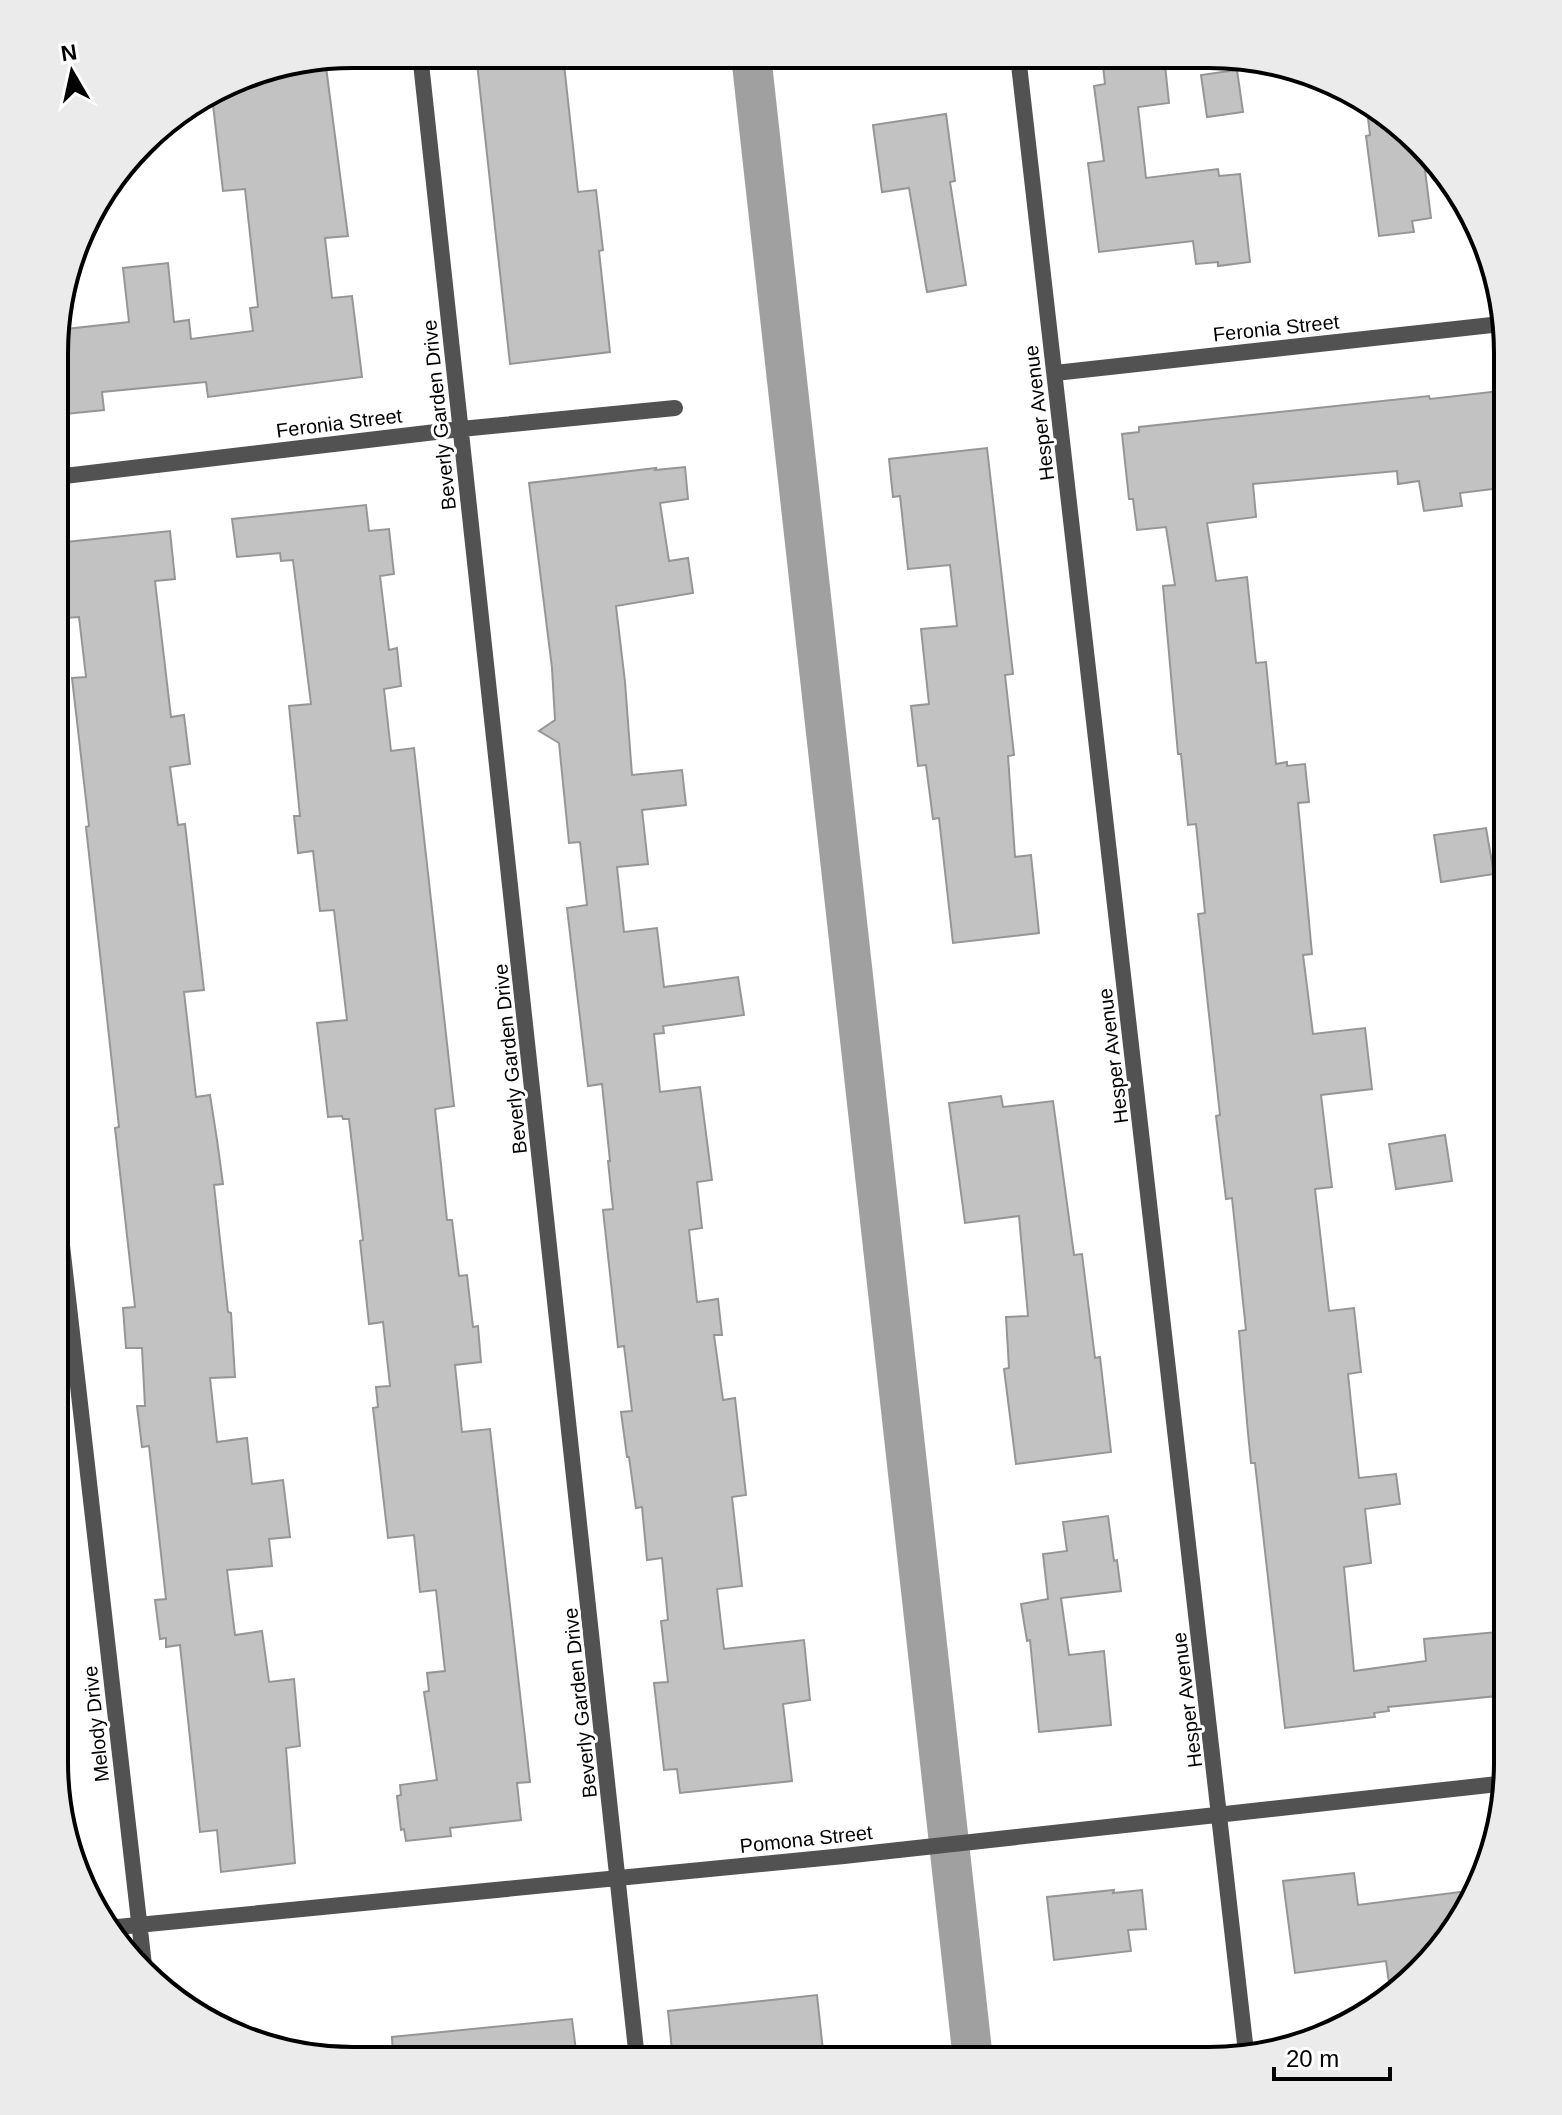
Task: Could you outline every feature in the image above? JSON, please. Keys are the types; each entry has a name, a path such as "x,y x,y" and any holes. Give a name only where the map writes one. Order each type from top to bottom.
{"street":[{"name":"Hesper Avenue","path":"1019,68 1245,2045"},
{"name":"Beverly Garden Drive","path":"422,69 636,2047"},
{"name":"Feronia Street","path":"1055,373 1492,325"},
{"name":"Feronia Street","path":"68,476 461,429 675,408"},
{"name":"Melody Drive","path":"68,1299 142,1953"},
{"name":"Pomona Street","path":"121,1927 844,1856 1493,1785"}],"building":[{"path":"1103,68 1165,68 1169,103 1138,107 1146,178 1218,169 1219,176 1240,174 1250,262 1218,266 1218,262 1196,264 1193,241 1099,252 1088,163 1104,161 1094,86 1105,84"},
{"path":"326,69 348,236 325,238 332,298 352,296 362,377 208,397 206,382 102,392 104,410 68,414 69,329 129,322 123,268 168,263 174,322 189,320 191,339 253,331 250,308 258,307 245,189 223,191 213,105 262,83"},
{"path":"478,69 565,69 578,192 596,190 610,352 510,364"},
{"path":"1237,70 1243,112 1207,117 1201,75"},
{"path":"946,114 955,181 950,182 966,285 927,292 909,188 882,192 873,125"},
{"path":"1368,117 1397,139 1425,167 1431,218 1412,221 1414,232 1379,236 1366,136 1370,135"},
{"path":"1494,392 1494,489 1460,493 1462,506 1424,511 1419,481 1398,484 1397,471 1253,484 1256,517 1207,523 1216,581 1247,577 1256,663 1266,662 1276,764 1305,764 1309,802 1298,803 1312,954 1303,955 1313,1034 1365,1028 1372,1089 1321,1095 1332,1187 1315,1189 1329,1311 1354,1308 1361,1372 1348,1374 1359,1478 1396,1474 1400,1504 1365,1509 1371,1563 1344,1567 1354,1671 1426,1661 1424,1639 1494,1632 1494,1696 1388,1707 1389,1711 1374,1713 1375,1717 1285,1728 1255,1463 1251,1463 1248,1433 1239,1331 1246,1330 1232,1198 1226,1199 1216,1116 1220,1115 1198,914 1205,913 1196,824 1188,825 1181,754 1178,754 1163,586 1175,585 1166,527 1137,530 1133,499 1129,499 1122,434 1139,432 1139,427 1429,396 1430,399"},
{"path":"987,448 1013,674 1005,675 1014,755 1008,756 1015,857 1031,855 1039,933 953,943 939,818 933,819 926,765 918,766 911,706 929,704 921,629 957,626 950,565 908,569 900,496 893,497 889,459"},
{"path":"685,467 688,499 660,503 669,561 688,558 693,593 616,606 632,775 682,770 686,805 642,810 648,864 617,867 624,932 657,928 664,987 738,977 744,1015 663,1026 664,1033 654,1034 660,1092 700,1087 712,1180 697,1182 702,1228 689,1230 697,1302 718,1299 722,1335 714,1335 723,1400 735,1398 746,1495 732,1497 742,1586 717,1589 724,1649 804,1640 810,1700 783,1704 792,1781 680,1793 677,1769 664,1770 654,1683 668,1682 661,1621 668,1620 662,1558 647,1560 642,1507 636,1508 627,1457 621,1412 632,1411 624,1346 618,1347 603,1210 613,1209 602,1084 588,1086 567,908 587,905 580,842 569,843 559,743 539,731 555,720 552,668 529,483"},
{"path":"366,505 369,531 389,529 394,574 380,576 389,650 397,648 401,686 384,689 391,751 414,748 454,1106 435,1109 447,1220 452,1220 459,1276 467,1275 473,1327 478,1326 481,1362 455,1365 462,1432 490,1429 530,1782 517,1783 521,1820 450,1828 451,1836 406,1841 404,1829 401,1830 397,1796 401,1795 400,1785 437,1780 424,1692 429,1691 427,1673 445,1671 436,1590 420,1592 414,1535 388,1538 373,1408 378,1407 376,1387 390,1386 383,1322 369,1324 349,1119 328,1117 317,1023 347,1020 334,910 320,911 313,851 298,853 294,816 300,816 289,706 311,704 293,560 281,561 280,553 237,557 232,519"},
{"path":"170,531 175,579 155,581 171,717 184,715 190,764 170,767 178,825 185,824 204,990 184,992 196,1097 210,1095 223,1184 214,1185 228,1312 231,1313 235,1377 210,1378 217,1442 247,1438 252,1484 283,1480 290,1537 269,1539 272,1566 227,1570 235,1635 262,1631 269,1682 294,1679 300,1746 286,1748 295,1863 221,1872 217,1830 200,1832 180,1645 166,1647 166,1638 160,1639 155,1600 166,1599 149,1446 142,1447 137,1406 145,1406 142,1348 126,1348 123,1308 135,1307 72,678 86,677 79,617 68,618 68,542"},
{"path":"1486,828 1494,874 1441,882 1434,835"},
{"path":"1001,1096 1003,1107 1053,1101 1074,1255 1082,1254 1095,1358 1100,1357 1111,1452 1016,1464 1004,1369 1009,1368 1006,1317 1028,1316 1019,1216 965,1223 949,1103"},
{"path":"1445,1135 1452,1181 1396,1189 1389,1144"},
{"path":"1108,1516 1121,1591 1061,1598 1069,1655 1104,1651 1111,1725 1039,1732 1030,1640 1027,1641 1021,1604 1048,1599 1043,1554 1067,1551 1063,1522"},
{"path":"1354,1873 1358,1905 1463,1892 1423,1950 1389,1982 1386,1961 1295,1973 1283,1881"},
{"path":"1114,1890 1113,1893 1142,1890 1146,1929 1128,1930 1131,1951 1054,1960 1047,1897"},
{"path":"817,1995 823,2047 672,2047 668,2011"},
{"path":"572,2019 576,2047 392,2047 392,2037"}],"waterway":[{"path":"752,69 972,2047"}]}
